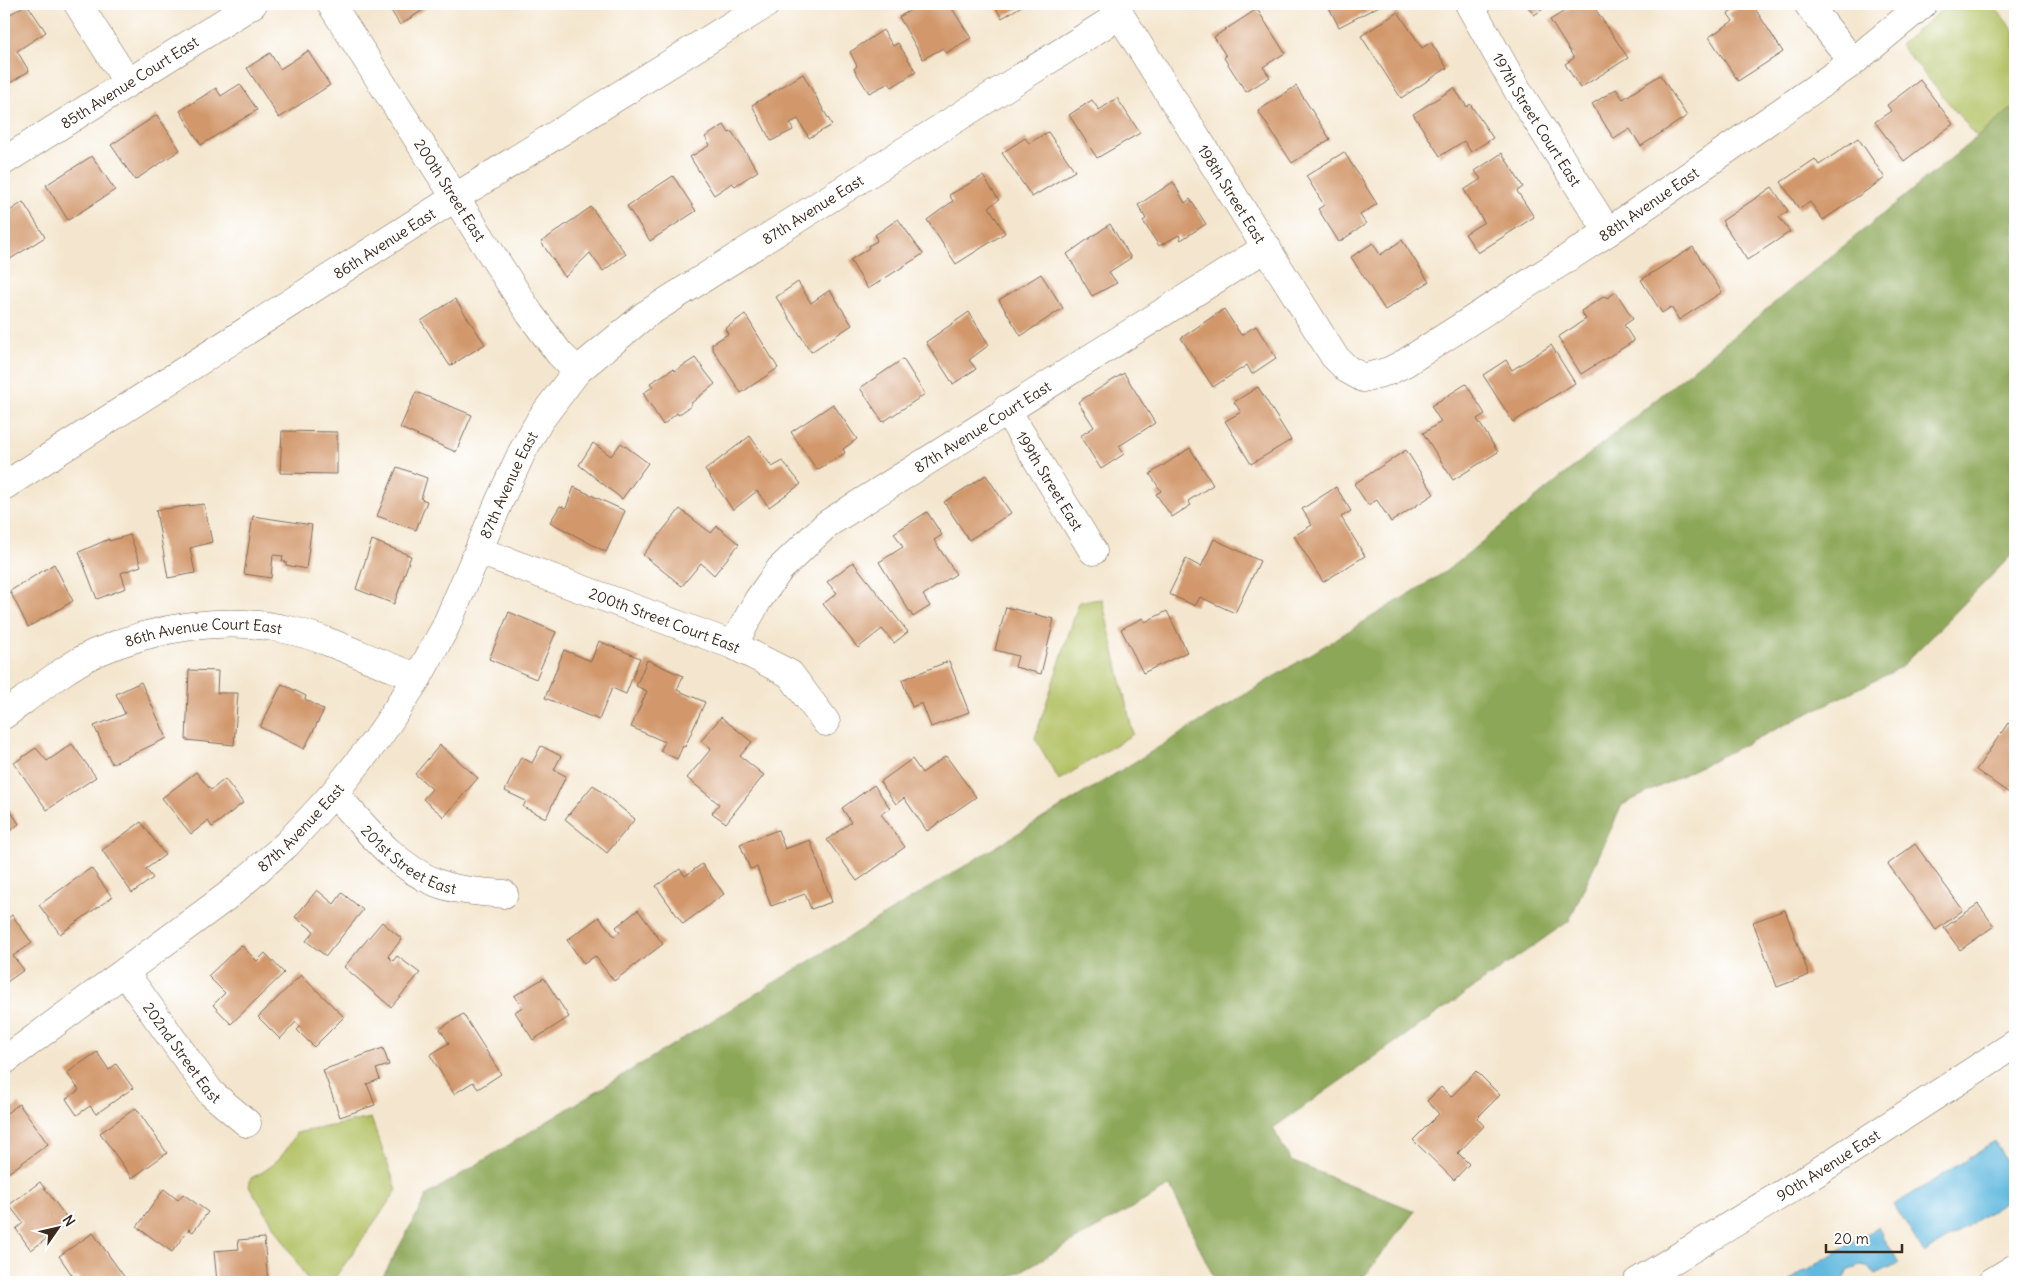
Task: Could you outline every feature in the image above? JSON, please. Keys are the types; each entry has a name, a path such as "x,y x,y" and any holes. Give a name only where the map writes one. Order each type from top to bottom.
{"street":[{"path":"78,4 128,83"},
{"name":"85th Avenue Court East","path":"4,161 253,4"},
{"name":"200th Street East","path":"330,4 530,314 559,353 577,371"},
{"name":"86th Avenue East","path":"4,486 456,197 766,4"},
{"name":"197th Street Court East","path":"1469,4 1518,91 1608,232"},
{"path":"1808,4 1853,62"},
{"name":"88th Avenue East","path":"1358,375 1363,378 1375,376 1405,363 1608,232 1853,62 1923,4"},
{"name":"198th Street East","path":"1117,9 1334,356 1347,369 1358,375"},
{"name":"87th Avenue East","path":"4,1061 230,894 287,844 334,793 380,735 418,677 445,628 522,452 540,420 577,371 645,315 1117,9"},
{"name":"87th Avenue Court East","path":"733,646 758,600 780,569 827,524 1267,247"},
{"name":"199th Street East","path":"1006,410 1093,551"},
{"name":"200th Street Court East","path":"479,551 733,646 790,674 826,722"},
{"name":"86th Avenue Court East","path":"4,715 94,654 152,633 205,624 253,624 289,630 332,643 384,666 418,677"},
{"name":"201st Street East","path":"334,793 380,843 407,866 437,883 504,894"},
{"name":"202nd Street East","path":"125,973 211,1093 247,1123"},
{"name":"90th Avenue East","path":"1637,1282 1805,1180 2015,1044"},
{"path":"1992,1282 2015,1268"}],"green space":[{"path":"1949,4 1992,4 2015,32 2015,106 1978,138 1900,45"},
{"path":"2015,106 2015,552 1900,668 1622,805 1569,921 1273,1128 1291,1161 1415,1211 1360,1282 1216,1282 1170,1186 1002,1282 380,1282 427,1195 1445,572"},
{"path":"1102,599 1133,734 1059,780 1035,738 1079,602"},
{"path":"371,1118 397,1190 332,1282 309,1282 249,1186 251,1178 278,1160 288,1148 296,1133"}],"water":[{"path":"1995,1142 2015,1175 2015,1196 1924,1253 1894,1205"},
{"path":"1878,1227 1899,1263 1876,1274 1867,1266 1860,1265 1847,1271 1844,1282 1786,1282"}],"building":[{"path":"27,4 46,32 17,51 29,71 7,85 4,81 4,18"},
{"path":"387,4 432,4 400,25"},
{"path":"921,4 949,4 971,38 946,53 943,48 923,59 899,17"},
{"path":"993,4 1025,4 1002,18"},
{"path":"1327,4 1383,4 1339,27"},
{"path":"1526,4 1551,4 1534,15"},
{"path":"1576,4 1592,4 1628,58 1580,88 1565,64 1574,58 1550,20"},
{"path":"1743,4 1752,4 1783,52 1738,81 1709,37 1733,21 1728,14"},
{"path":"1257,9 1285,53 1263,67 1270,77 1246,92 1224,58 1226,56 1214,37"},
{"path":"1398,12 1422,48 1431,42 1447,68 1401,98 1361,36"},
{"path":"883,30 893,46 898,43 916,72 892,87 889,83 869,93 854,69 857,66 850,52"},
{"path":"308,51 330,85 279,118 247,68 270,53 280,69"},
{"path":"803,74 832,125 809,138 798,119 790,123 793,130 771,141 752,105"},
{"path":"1660,75 1687,116 1641,146 1630,129 1614,139 1592,104 1616,89 1623,99"},
{"path":"1920,80 1953,124 1904,161 1875,122 1891,111 1887,105"},
{"path":"240,84 257,110 201,145 180,111 216,88 221,96"},
{"path":"1296,86 1330,139 1292,163 1258,111"},
{"path":"1454,88 1467,107 1470,104 1493,138 1471,152 1464,141 1440,156 1413,114"},
{"path":"1117,98 1140,133 1097,158 1069,115 1092,100 1099,110"},
{"path":"157,115 180,150 135,180 111,145"},
{"path":"724,125 729,133 732,132 758,171 735,186 732,183 714,195 690,157 710,145 705,137"},
{"path":"1048,132 1075,171 1032,197 1002,153 1025,138 1029,143"},
{"path":"1858,138 1885,178 1823,220 1810,202 1799,209 1781,182 1815,159 1819,165"},
{"path":"1344,152 1377,204 1360,215 1366,224 1339,242 1318,209 1324,205 1306,176"},
{"path":"1502,153 1523,187 1517,191 1534,217 1478,253 1465,234 1484,222 1464,190 1481,179 1475,171"},
{"path":"92,156 115,190 68,220 46,185"},
{"path":"673,176 696,211 650,241 627,206"},
{"path":"983,176 999,200 989,207 1005,233 956,264 927,220 953,201 949,195"},
{"path":"1173,182 1185,203 1190,199 1206,224 1181,240 1179,235 1159,246 1143,221 1146,219 1138,205"},
{"path":"1772,187 1788,211 1779,217 1790,232 1747,260 1722,221"},
{"path":"23,202 45,237 4,263 4,215"},
{"path":"591,207 626,254 603,271 590,253 565,277 541,242"},
{"path":"898,219 923,254 868,289 850,260 869,248 868,246 877,241 875,235"},
{"path":"1110,224 1131,258 1109,272 1117,283 1092,296 1067,254"},
{"path":"1402,240 1429,282 1385,310 1351,257 1373,243 1380,255"},
{"path":"1693,247 1722,292 1679,320 1671,307 1662,313 1641,280"},
{"path":"1041,274 1063,308 1021,336 999,300"},
{"path":"798,282 811,303 830,290 852,325 811,352 776,297"},
{"path":"1616,292 1633,319 1624,325 1634,341 1581,374 1558,337 1586,319 1581,311 1605,296 1607,298"},
{"path":"455,299 485,344 450,366 421,321"},
{"path":"1224,309 1241,335 1256,326 1276,358 1252,374 1247,365 1213,387 1181,338"},
{"path":"969,312 989,345 969,360 976,369 953,384 926,342"},
{"path":"745,314 778,368 741,393 712,348 712,344 728,334 725,329"},
{"path":"1551,345 1575,383 1513,422 1483,375 1506,360 1512,370"},
{"path":"695,358 715,384 690,404 691,406 678,415 677,413 663,425 643,393 653,387 650,383 673,369 675,371"},
{"path":"903,359 925,394 883,422 860,388"},
{"path":"1124,373 1155,423 1119,446 1124,454 1101,469 1080,436 1094,427 1078,402"},
{"path":"1466,384 1485,414 1477,419 1498,452 1453,480 1423,433 1441,422 1431,406"},
{"path":"1258,387 1291,440 1251,464 1225,421 1241,412 1234,402"},
{"path":"416,392 472,415 456,452 400,428"},
{"path":"833,404 857,439 843,449 845,453 817,470 791,432"},
{"path":"282,431 337,432 337,474 280,473"},
{"path":"750,436 772,467 783,461 801,484 769,507 757,491 733,510 705,470"},
{"path":"593,443 611,456 621,443 648,463 622,499 579,465"},
{"path":"1190,448 1213,485 1188,501 1191,505 1172,517 1156,494 1161,491 1150,474"},
{"path":"1406,450 1434,494 1391,522 1377,500 1368,505 1354,484"},
{"path":"397,467 427,478 421,499 427,501 416,530 377,516"},
{"path":"986,475 1011,513 969,540 944,502"},
{"path":"574,487 625,511 606,552 550,522 560,506 566,508"},
{"path":"1336,487 1351,511 1341,517 1365,556 1323,582 1294,536 1312,525 1302,509"},
{"path":"204,504 212,542 190,548 195,573 168,578 156,510"},
{"path":"680,509 711,533 717,526 739,544 714,575 701,563 682,586 643,555"},
{"path":"927,512 942,535 934,540 956,574 923,595 930,606 913,617 879,562 903,547 894,533"},
{"path":"253,516 312,525 306,569 286,565 286,562 282,561 283,556 273,555 271,578 244,574"},
{"path":"130,535 141,566 121,573 126,588 97,599 79,552 109,539 109,541"},
{"path":"1214,539 1260,561 1235,613 1200,597 1195,606 1169,594 1186,559 1201,567"},
{"path":"372,540 411,556 394,604 356,589"},
{"path":"853,562 908,632 894,643 882,629 858,648 823,604 837,593 827,582"},
{"path":"54,564 73,601 28,627 10,591"},
{"path":"1006,607 1054,619 1041,674 1015,667 1018,656 995,650"},
{"path":"1167,611 1187,652 1143,673 1121,629 1143,618 1145,622"},
{"path":"509,612 556,632 536,679 489,659"},
{"path":"599,641 640,658 626,694 612,688 599,720 545,698 564,650 591,661"},
{"path":"647,660 683,676 677,690 705,702 685,747 683,746 677,759 660,751 665,742 631,727 647,691 636,686"},
{"path":"949,661 969,712 931,727 922,703 912,707 902,680"},
{"path":"189,670 218,671 217,693 238,693 234,745 186,740"},
{"path":"141,682 167,738 112,764 94,726 125,714 116,694"},
{"path":"282,684 306,696 305,699 324,710 304,749 260,727"},
{"path":"721,717 752,742 740,756 764,775 726,823 712,813 719,804 687,778 711,749 701,741"},
{"path":"2008,723 2015,728 2015,784 2009,793 1976,770"},
{"path":"72,744 96,777 47,810 14,763 36,748 47,761"},
{"path":"440,745 478,778 444,817 423,799 432,789 415,774"},
{"path":"541,746 561,756 554,770 566,776 546,818 523,807 526,801 505,791 521,757 532,763"},
{"path":"946,756 976,797 927,831 904,798 896,804 880,782 912,759 922,773"},
{"path":"196,772 211,790 225,779 243,803 212,827 208,821 191,834 162,798"},
{"path":"593,785 635,819 607,853 565,819"},
{"path":"874,785 890,808 881,814 905,847 857,881 827,840 851,822 842,808"},
{"path":"4,801 19,824 4,836"},
{"path":"141,822 165,855 146,869 153,878 132,893 102,850"},
{"path":"778,830 785,849 810,840 832,902 811,909 805,894 771,906 757,867 750,869 740,844"},
{"path":"1915,844 1963,910 1936,930 1888,864"},
{"path":"702,864 724,894 683,924 656,886 680,869 685,876"},
{"path":"91,868 112,897 60,934 39,905"},
{"path":"317,890 334,904 342,893 363,910 326,956 306,941 314,931 295,917"},
{"path":"1978,904 1994,926 1960,950 1944,928"},
{"path":"638,910 663,944 614,981 595,956 584,964 567,940 599,917 614,936 620,932 616,927"},
{"path":"1785,910 1809,975 1777,987 1753,922"},
{"path":"12,915 32,943 13,956 24,970 4,984 4,921"},
{"path":"382,922 402,939 388,956 393,961 397,956 420,973 391,1007 344,967"},
{"path":"241,945 257,961 265,953 284,973 231,1024 213,1005 225,993 208,976"},
{"path":"301,975 344,1017 314,1047 297,1030 300,1027 296,1022 280,1039 258,1017"},
{"path":"544,978 569,1017 533,1040 515,1012 522,1007 514,996"},
{"path":"463,1014 501,1074 478,1089 473,1082 454,1094 430,1055 449,1043 440,1029"},
{"path":"383,1048 389,1065 376,1069 380,1079 367,1084 375,1105 340,1117 323,1070"},
{"path":"97,1052 109,1070 116,1064 133,1088 96,1114 90,1106 77,1115 66,1099 79,1090 67,1073"},
{"path":"1476,1071 1500,1095 1477,1118 1484,1126 1458,1153 1469,1164 1454,1180 1413,1140 1439,1114 1427,1101 1441,1087 1451,1097"},
{"path":"19,1104 48,1144 4,1176 4,1115"},
{"path":"136,1108 167,1153 132,1178 100,1133"},
{"path":"40,1182 70,1222 31,1250 16,1229 23,1223 9,1205"},
{"path":"164,1189 178,1200 183,1194 208,1212 193,1232 189,1229 172,1252 137,1227"},
{"path":"93,1233 128,1282 82,1282 77,1276 74,1278 59,1256"},
{"path":"264,1238 268,1282 217,1282 214,1251 239,1249 238,1240"}]}
